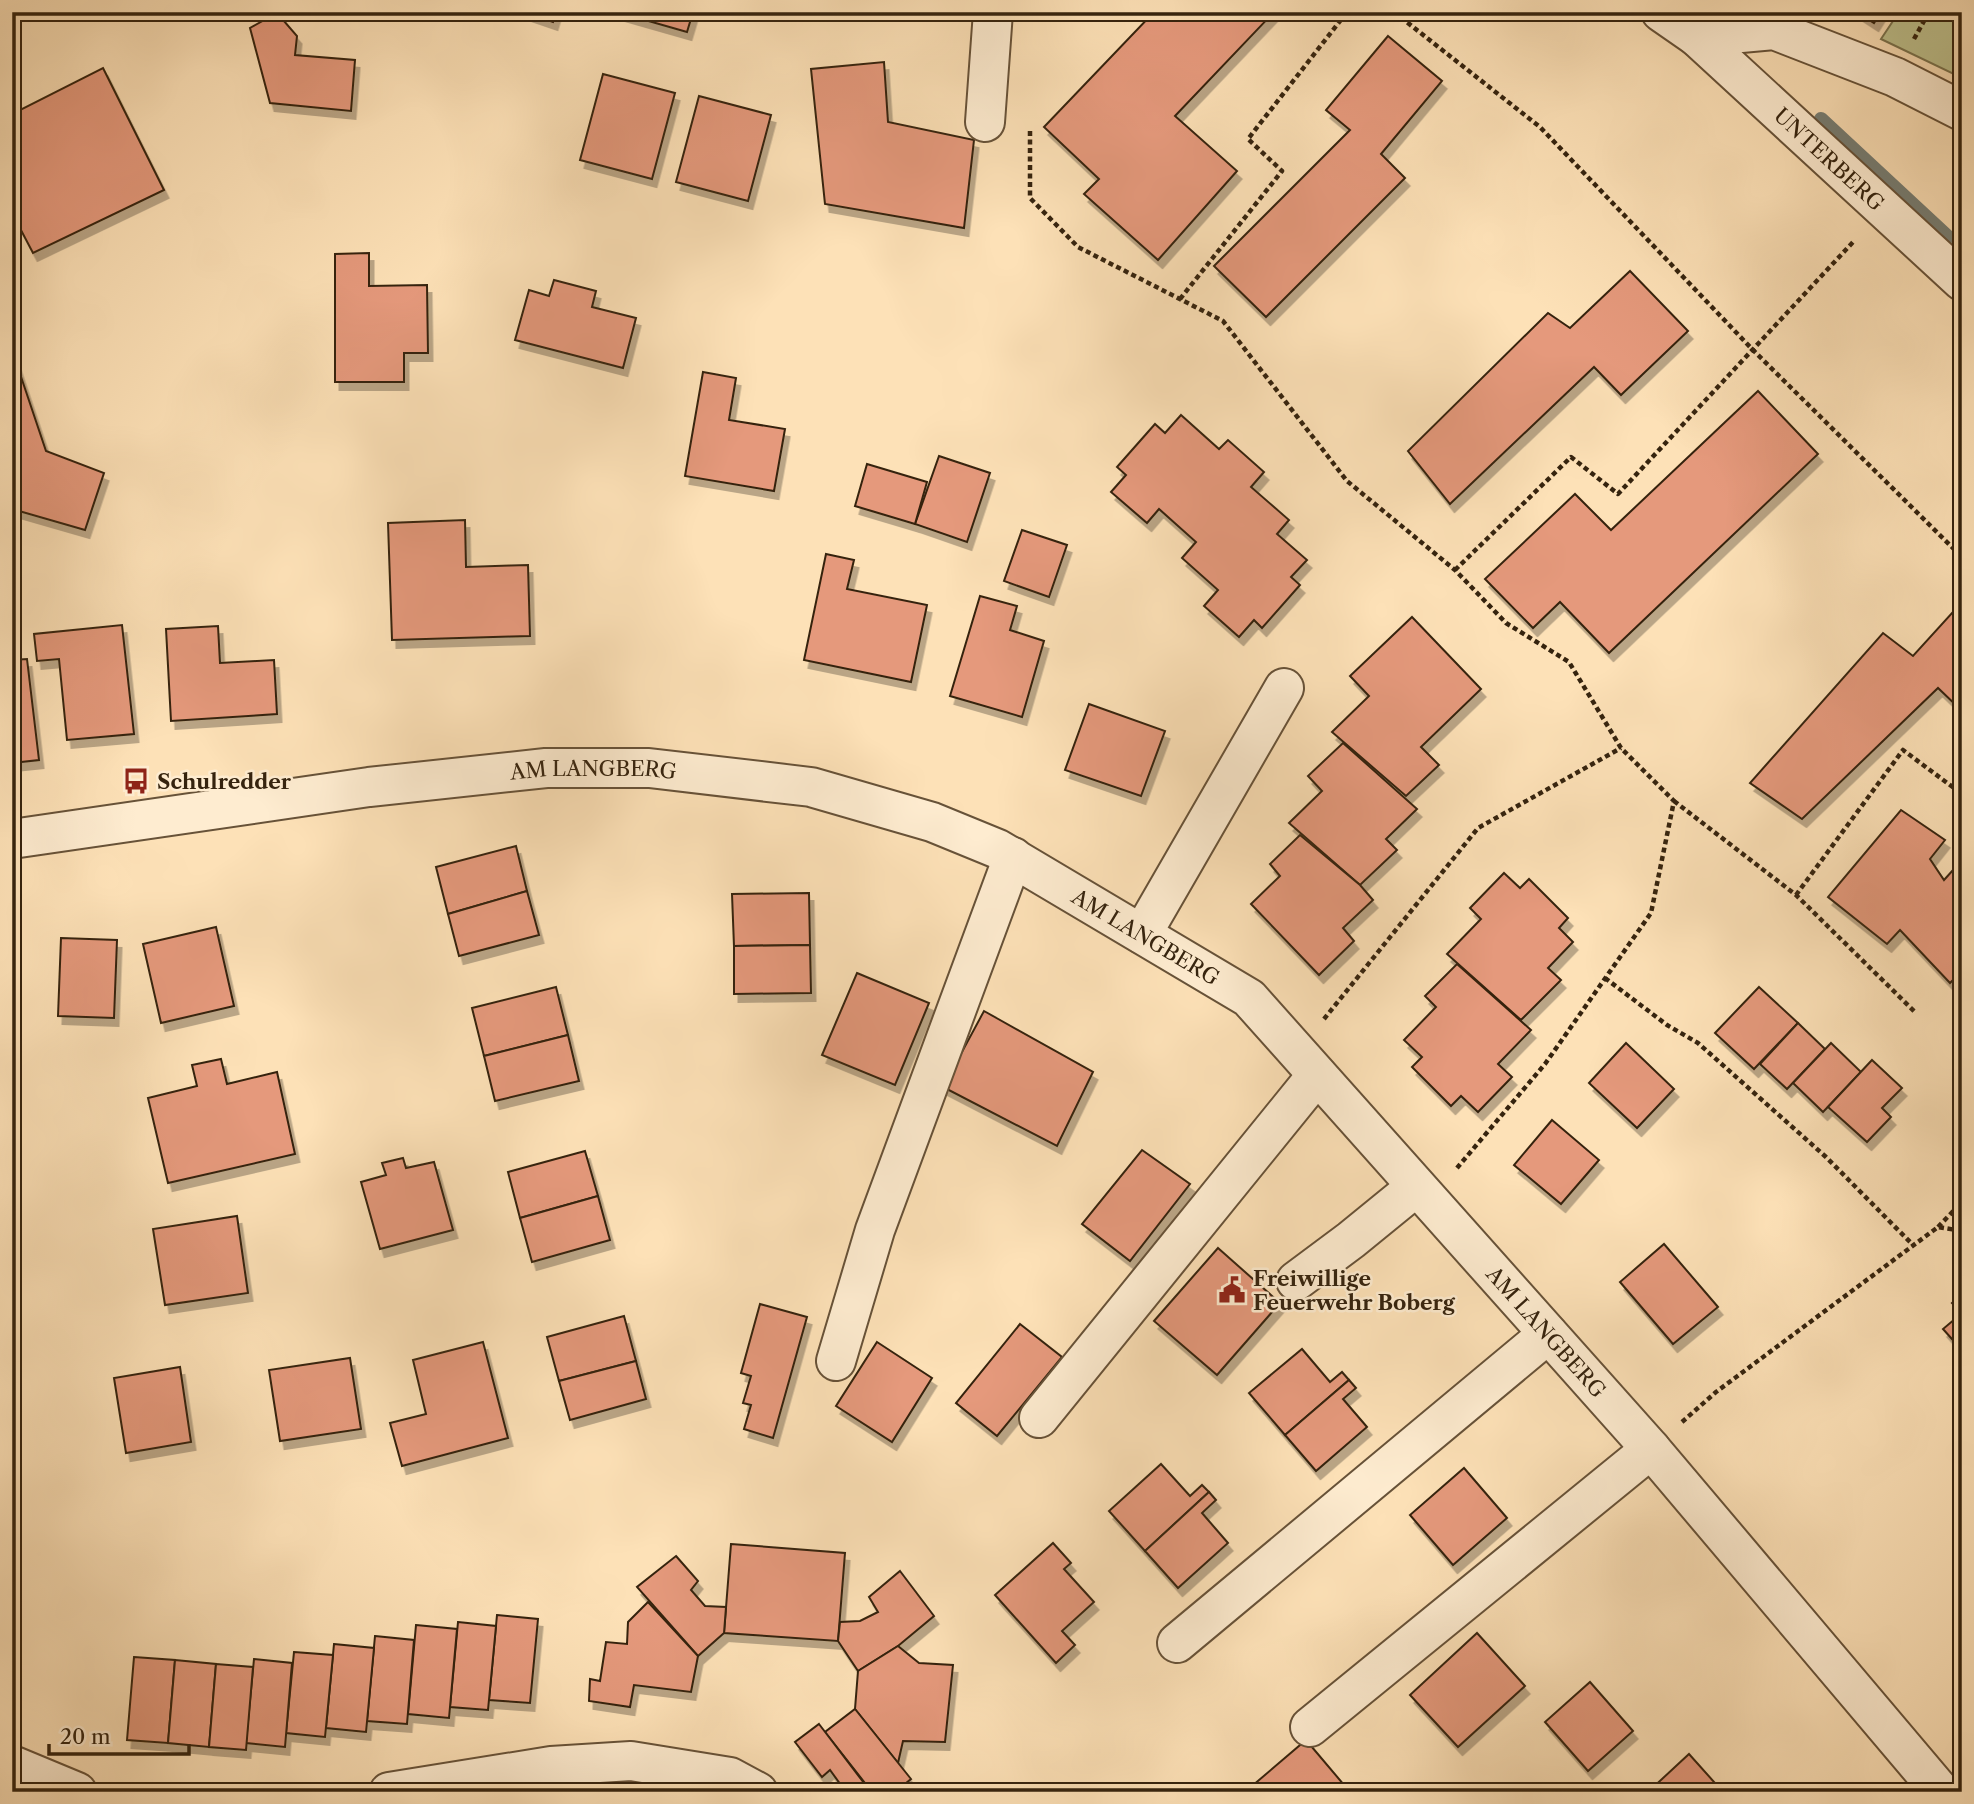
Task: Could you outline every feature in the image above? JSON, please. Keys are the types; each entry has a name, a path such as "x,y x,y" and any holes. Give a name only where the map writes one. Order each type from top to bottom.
{"street":[{"path":"985,122 993,12"},
{"name":"UNTERBERG","path":"1661,12 1697,37 1962,281"},
{"path":"1697,37 1774,30 1895,78 1962,111"},
{"path":"1142,933 1284,688"},
{"name":"AM LANGBERG","path":"12,839 382,786 546,768 649,768 811,787 932,822 998,849 1249,998 1651,1449 1941,1792"},
{"path":"836,1361 875,1230 1013,857"},
{"path":"1040,1418 1307,1063"},
{"path":"1296,1281 1351,1240 1423,1194"},
{"path":"1177,1643 1548,1334"},
{"path":"1310,1727 1651,1449"},
{"path":"389,1792 551,1766 631,1761 730,1777 758,1792"},
{"path":"12,1765 77,1792"}],"path":[{"path":"1180,299 1282,171 1248,139 1347,12"},
{"path":"1394,12 1540,127 1752,349 1962,557"},
{"path":"1030,129 1030,198 1078,247 1223,321 1347,481 1455,570 1506,623 1569,662 1621,748 1674,801 1796,895 1916,1013"},
{"path":"1455,570 1571,457 1618,494 1883,209"},
{"path":"1307,1063 1478,828 1621,748"},
{"path":"1796,895 1903,750 1962,794"},
{"path":"1423,1194 1545,1064 1650,913 1674,801"},
{"path":"1605,978 1667,1025 1698,1043 1826,1157 1913,1245"},
{"path":"1716,1392 1938,1227 1962,1202"},
{"path":"1938,1227 1962,1231"}],"green space":[{"path":"1899,12 1962,12 1962,78 1881,39"}],"building":[{"path":"524,12 556,12 553,22"},
{"path":"617,12 693,12 687,32"},
{"path":"1154,12 1274,12 1175,116 1237,171 1158,260 1084,194 1099,179 1044,127"},
{"path":"1857,12 1881,12 1874,23"},
{"path":"277,13 297,36 295,55 355,60 351,111 270,103 250,28"},
{"path":"1388,36 1442,81 1381,154 1405,178 1266,317 1214,266 1350,130 1326,110"},
{"path":"884,62 888,122 974,140 964,228 825,204 811,69"},
{"path":"103,68 164,190 33,253 12,213 12,114"},
{"path":"603,74 675,93 652,179 580,160"},
{"path":"699,96 771,115 748,201 676,182"},
{"path":"369,253 369,286 427,285 428,353 404,353 404,382 335,382 335,254"},
{"path":"1630,271 1688,331 1621,395 1594,367 1450,504 1408,451 1548,313 1570,328"},
{"path":"554,280 596,291 592,307 636,318 623,368 515,340 529,290 549,296"},
{"path":"12,350 46,451 104,473 85,530 12,509"},
{"path":"703,372 736,378 729,420 785,429 774,491 685,476"},
{"path":"1758,391 1818,454 1609,653 1560,602 1533,628 1485,579 1575,494 1611,530"},
{"path":"1181,415 1219,449 1228,440 1264,472 1251,487 1289,520 1277,534 1307,560 1291,577 1300,585 1262,628 1254,620 1239,637 1204,606 1218,590 1182,558 1196,542 1159,509 1147,523 1111,492 1126,475 1117,467 1155,424 1165,433"},
{"path":"939,456 990,473 967,542 915,524"},
{"path":"867,464 927,482 915,524 855,506"},
{"path":"465,520 466,567 528,565 530,636 392,640 388,523"},
{"path":"1022,530 1067,545 1049,597 1004,581"},
{"path":"826,554 854,560 847,589 927,605 911,682 804,660"},
{"path":"980,596 1017,606 1010,630 1044,641 1022,717 950,696"},
{"path":"1962,602 1962,711 1938,688 1802,819 1750,783 1883,633 1913,656"},
{"path":"1412,617 1481,689 1421,747 1439,765 1406,796 1332,732 1369,696 1350,676"},
{"path":"122,625 134,734 67,740 59,659 37,661 34,634"},
{"path":"218,626 220,663 274,660 277,714 171,721 166,629"},
{"path":"27,659 39,760 12,763 12,660"},
{"path":"1089,704 1165,731 1141,796 1065,770"},
{"path":"1343,743 1417,809 1386,839 1397,850 1360,885 1289,823 1322,791 1308,776"},
{"path":"1901,810 1945,840 1930,859 1944,880 1962,860 1962,971 1950,983 1900,930 1887,944 1828,897"},
{"path":"1300,835 1360,885 1373,900 1343,928 1354,941 1319,975 1251,904 1280,876 1270,864"},
{"path":"516,846 527,891 448,914 436,867"},
{"path":"1504,873 1520,888 1529,879 1568,918 1559,928 1573,942 1548,968 1561,980 1521,1020 1447,954 1481,919 1470,908"},
{"path":"527,891 539,935 459,956 448,914"},
{"path":"809,893 810,945 734,946 732,894"},
{"path":"216,927 234,1006 161,1023 143,944"},
{"path":"61,938 117,940 114,1018 58,1016"},
{"path":"810,945 811,993 734,994 734,946"},
{"path":"1457,964 1531,1030 1498,1064 1512,1077 1478,1112 1461,1096 1451,1106 1412,1067 1422,1057 1404,1040 1436,1007 1425,996"},
{"path":"857,973 929,1003 895,1085 822,1055"},
{"path":"556,987 568,1035 484,1056 472,1008"},
{"path":"1759,987 1798,1023 1754,1069 1715,1033"},
{"path":"984,1011 1093,1072 1057,1146 943,1087"},
{"path":"1798,1023 1825,1049 1787,1089 1760,1064"},
{"path":"568,1035 579,1081 495,1101 484,1056"},
{"path":"1626,1043 1674,1089 1637,1128 1589,1083"},
{"path":"1831,1043 1861,1072 1823,1112 1793,1083"},
{"path":"221,1059 227,1084 277,1072 295,1154 168,1183 148,1098 197,1086 192,1065"},
{"path":"1872,1060 1902,1088 1882,1108 1891,1117 1867,1142 1828,1107"},
{"path":"1552,1120 1599,1160 1561,1204 1514,1165"},
{"path":"1142,1150 1190,1184 1130,1261 1082,1224"},
{"path":"585,1151 598,1196 520,1218 508,1172"},
{"path":"403,1158 406,1168 434,1162 453,1230 380,1249 361,1182 386,1175 382,1163"},
{"path":"598,1196 610,1240 532,1262 520,1218"},
{"path":"237,1216 248,1293 165,1305 153,1229"},
{"path":"1664,1244 1718,1307 1673,1344 1620,1282"},
{"path":"1218,1248 1280,1303 1217,1375 1154,1321"},
{"path":"1962,1294 1962,1313 1952,1303"},
{"path":"760,1304 807,1317 773,1438 744,1429 751,1405 743,1403 751,1376 741,1373"},
{"path":"1962,1313 1962,1346 1960,1348 1943,1329"},
{"path":"624,1316 636,1361 559,1381 547,1337"},
{"path":"1020,1324 1062,1357 997,1436 956,1403"},
{"path":"483,1342 508,1438 402,1466 390,1423 426,1414 413,1360"},
{"path":"877,1342 932,1378 892,1442 836,1406"},
{"path":"1302,1349 1330,1382 1342,1372 1349,1380 1285,1435 1249,1393"},
{"path":"350,1358 361,1429 280,1441 269,1370"},
{"path":"636,1361 646,1399 570,1420 559,1381"},
{"path":"180,1367 191,1442 126,1453 114,1378"},
{"path":"1349,1380 1356,1388 1343,1399 1367,1427 1316,1471 1285,1435"},
{"path":"1161,1464 1190,1496 1202,1485 1209,1492 1145,1551 1109,1511"},
{"path":"1464,1468 1507,1518 1453,1565 1410,1515"},
{"path":"1209,1492 1216,1500 1202,1513 1228,1543 1178,1588 1145,1551"},
{"path":"1053,1543 1071,1563 1064,1569 1094,1602 1062,1631 1075,1645 1056,1663 995,1595"},
{"path":"731,1544 845,1553 838,1641 724,1633"},
{"path":"676,1556 698,1581 691,1590 705,1606 726,1607 724,1633 698,1656 637,1587"},
{"path":"900,1571 934,1616 898,1646 858,1671 838,1641 840,1622 860,1621 878,1612 869,1597"},
{"path":"648,1602 698,1656 691,1692 634,1685 630,1707 589,1701 590,1679 600,1681 606,1642 627,1644 628,1622"},
{"path":"497,1615 538,1619 530,1703 489,1700"},
{"path":"458,1622 496,1626 488,1710 450,1707"},
{"path":"416,1625 457,1629 449,1718 408,1714"},
{"path":"1477,1633 1525,1686 1458,1747 1410,1695"},
{"path":"375,1636 414,1640 407,1724 367,1721"},
{"path":"334,1644 374,1648 366,1732 326,1728"},
{"path":"898,1646 919,1663 953,1665 945,1742 903,1741 898,1763 855,1709 858,1671"},
{"path":"294,1652 333,1655 325,1737 286,1733"},
{"path":"134,1657 175,1660 168,1743 127,1740"},
{"path":"254,1659 292,1663 285,1747 246,1743"},
{"path":"175,1660 216,1664 209,1747 168,1743"},
{"path":"216,1664 253,1667 246,1750 209,1747"},
{"path":"1590,1682 1633,1731 1588,1771 1545,1722"},
{"path":"855,1709 911,1779 895,1792 872,1792 825,1732"},
{"path":"819,1724 867,1787 860,1792 846,1792 830,1770 822,1777 795,1742"},
{"path":"1306,1740 1350,1792 1245,1792"},
{"path":"1689,1754 1723,1792 1648,1792"}],"waterway":[{"path":"1821,119 1948,237"}],"place":[{"name":"Schulredder","path":"136,781"},
{"name":"Freiwillige Feuerwehr Boberg","path":"1232,1290"}]}
